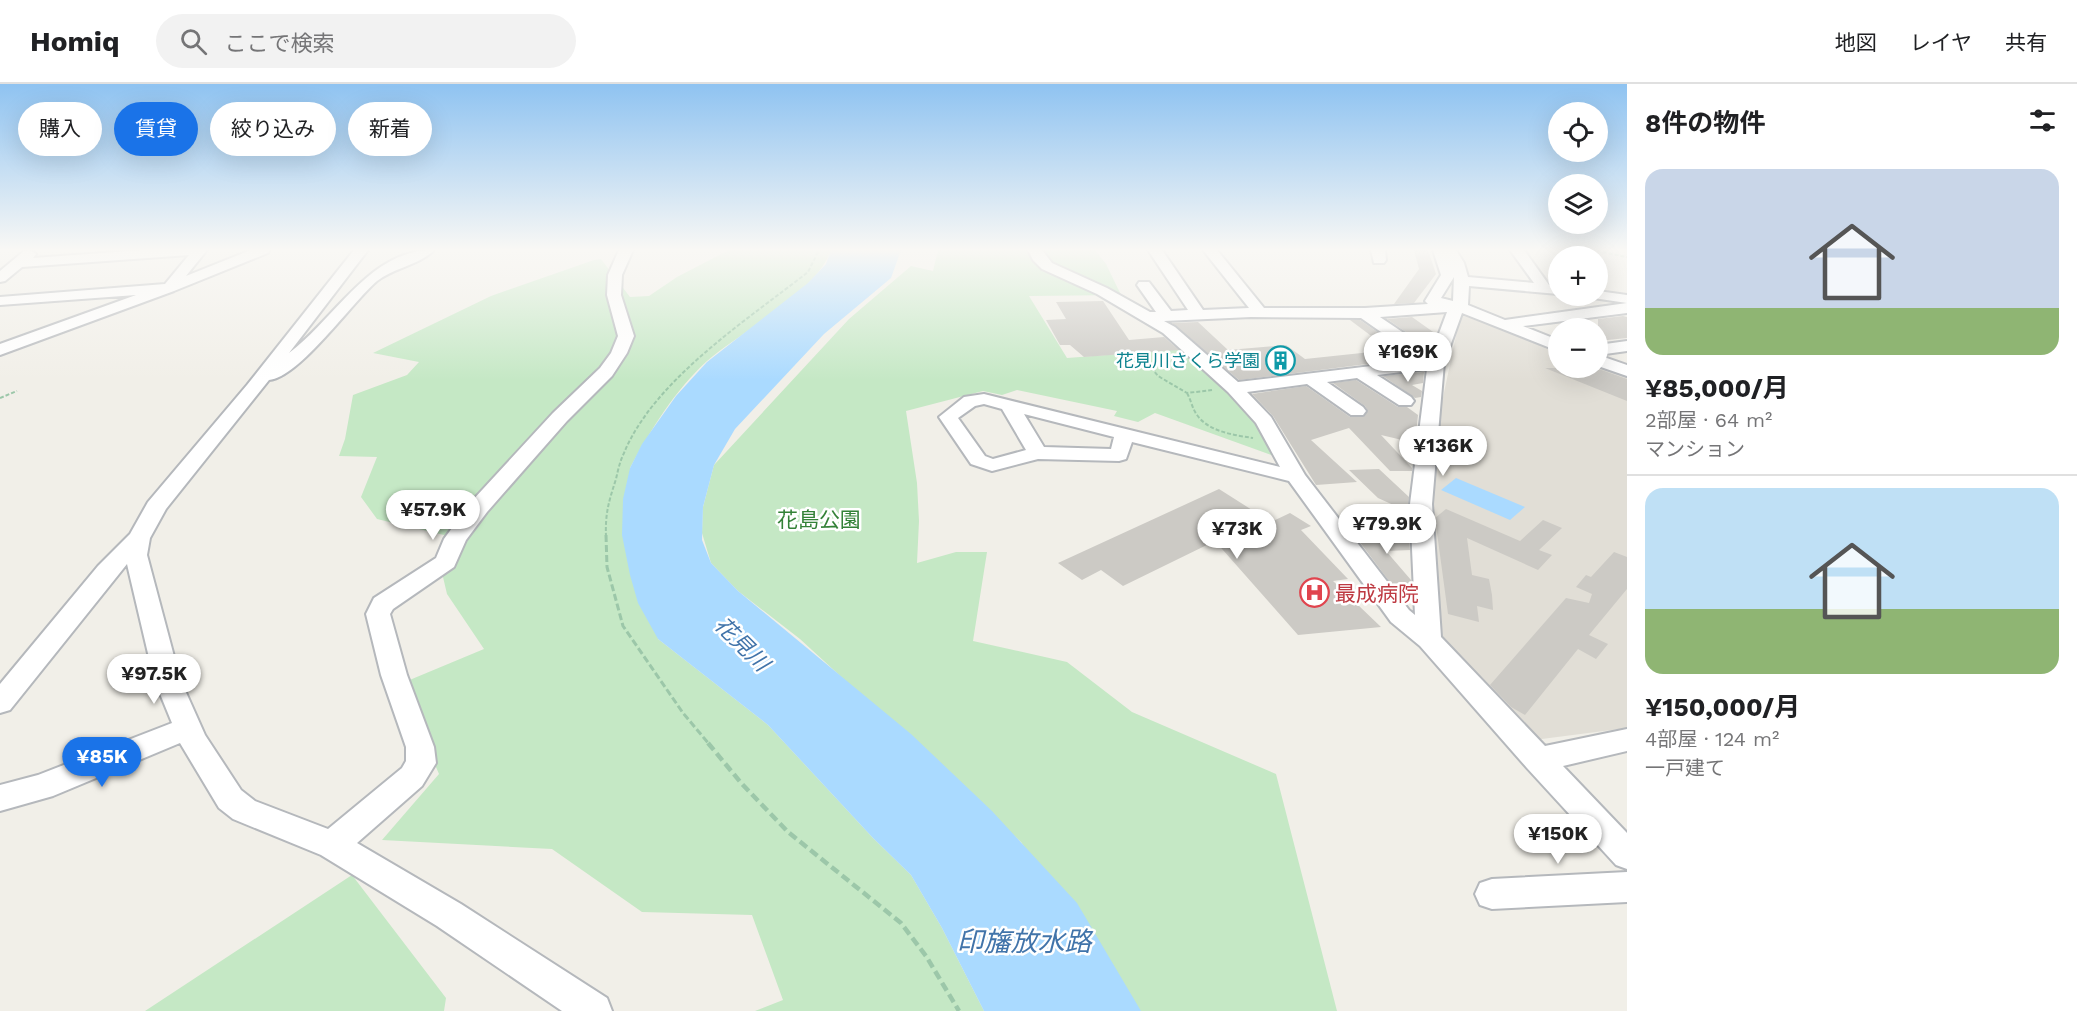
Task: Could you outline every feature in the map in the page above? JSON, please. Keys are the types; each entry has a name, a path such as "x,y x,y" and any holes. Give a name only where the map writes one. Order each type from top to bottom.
{"street":[{"path":"0,301 101,293"},
{"path":"0,350 155,293"},
{"path":"4,692 106,571 139,538 156,507 257,384 327,293"},
{"path":"257,384 295,359 358,293"},
{"path":"332,845 412,777 421,763 420,747 394,675 378,614 383,604 446,562 455,539 479,507 560,417 606,372 619,353 626,336 614,293"},
{"path":"1107,293 1158,317 1260,312 1455,314 1503,324 1548,342"},
{"path":"1148,293 1158,317 1169,330 1234,388 1264,421 1296,477 1400,616 1429,640 1537,760 1627,855"},
{"path":"1184,293 1199,315"},
{"path":"1245,293 1260,312"},
{"path":"1437,293 1432,301 1455,314"},
{"path":"1429,640 1421,504 1436,363 1455,314 1459,293"},
{"path":"1608,294 1627,299"},
{"path":"1503,324 1627,308"},
{"path":"1365,313 1436,363"},
{"path":"1428,326 1455,314"},
{"path":"1385,327 1407,326"},
{"path":"1608,349 1627,346"},
{"path":"1234,388 1436,363"},
{"path":"1608,364 1627,371"},
{"path":"1358,371 1405,401"},
{"path":"1310,378 1358,411"},
{"path":"1124,435 1119,455 1038,453 992,465 978,460 948,417 970,401 984,399 1296,477"},
{"path":"1009,405 1038,453"},
{"path":"139,538 136,555 167,679 188,728 230,799 244,810 332,845 449,915 594,1011"},
{"path":"0,798 42,787 188,728"},
{"path":"1537,760 1627,741"},
{"path":"1492,894 1627,887"}],"path":[{"path":"781,293 691,365 642,422 624,452 605,514 607,567 623,626 683,713 742,784 788,831 901,923 926,956 959,1011"},
{"path":"1209,365 1176,360 1156,364 1154,371 1158,376 1187,393 1201,420 1234,435 1275,441"},
{"path":"1187,393 1212,390"},
{"path":"0,398 17,391"}],"shaded area":[{"path":"1461,312 1548,345 1548,378 1608,378 1608,368 1627,375 1627,728 1534,740 1432,634 1429,464"}],"green space":[{"path":"499,293 627,293 630,297 649,296 653,293 797,293 695,372 664,412 630,468 658,639 768,725 873,838 911,875 942,928 984,1011 755,1011 783,1000 752,915 642,912 552,849 382,840 439,774 400,684 484,649 447,594 439,560 444,535 377,519 361,497 377,457 339,456 345,439 353,395 407,375 419,362 373,353"},
{"name":"花島公園","path":"879,293 1120,293 1121,295 1029,296 1067,358 1186,349 1254,417 1274,456 1155,413 1138,422 1114,416 1117,411 1017,390 1002,395 983,391 906,411 917,483 919,521 917,563 956,552 987,552 973,641 1067,662 1132,712 1276,774 1337,1011 1139,1011 1021,842 800,639 738,591 711,563 702,533 703,507 714,465 849,319"},
{"path":"352,875 446,998 444,1011 145,1011"}],"water":[{"name":"印旛放水路","path":"795,293 873,293 824,334 735,429 714,465 703,507 702,540 711,563 738,591 911,734 992,811 1077,903 1141,1011 984,1011 942,928 911,875 873,838 768,725 658,639 638,603 630,575 622,535 623,499 630,468 642,444 676,396 707,362"},
{"path":"1456,478 1525,507 1510,520 1441,490"}],"building":[{"path":"1402,293 1421,293 1414,303 1394,304"},
{"path":"1103,301 1129,340 1164,337 1179,350 1084,357 1070,345 1060,345 1046,320 1066,319 1056,302"},
{"path":"1412,317 1436,334 1431,349 1387,319"},
{"path":"1627,317 1627,338 1608,340 1606,318"},
{"path":"1350,320 1360,320 1415,358 1239,380 1172,323 1198,322 1228,350 1286,345 1305,359 1390,350"},
{"path":"1424,372 1423,383 1412,385 1422,391 1421,397 1415,398 1383,376"},
{"path":"1608,372 1627,379 1627,401 1570,378 1608,378"},
{"path":"1356,380 1398,407 1407,407 1418,415 1415,443 1381,435 1412,468 1412,471 1390,471 1349,428 1311,440 1357,482 1316,485 1273,416 1252,394 1306,386 1350,417 1363,417 1368,411 1365,406 1333,383"},
{"path":"1379,469 1409,497 1408,507 1400,508 1378,498 1349,470"},
{"path":"1219,489 1271,522 1290,513 1311,526 1301,530 1348,579 1333,581 1381,627 1298,635 1215,541 1123,586 1101,570 1082,580 1058,563"},
{"path":"1446,509 1520,541 1543,520 1562,528 1539,550 1552,555 1538,570 1467,538 1472,575 1489,579 1492,595 1493,610 1477,606 1479,622 1448,614 1435,518"},
{"path":"1353,533 1403,533 1409,541 1410,550 1386,551 1411,580 1412,588 1395,589"},
{"path":"1614,552 1627,557 1627,589 1589,635 1608,644 1596,659 1578,649 1525,715 1511,707 1490,685 1566,598 1589,603 1592,594 1576,587 1586,575 1591,577"}],"place":[{"name":"花見川さくら学園","path":"1281,360"},
{"name":"最成病院","path":"1314,593"}],"water label":[{"name":"花見川","path":"742,644"}]}
